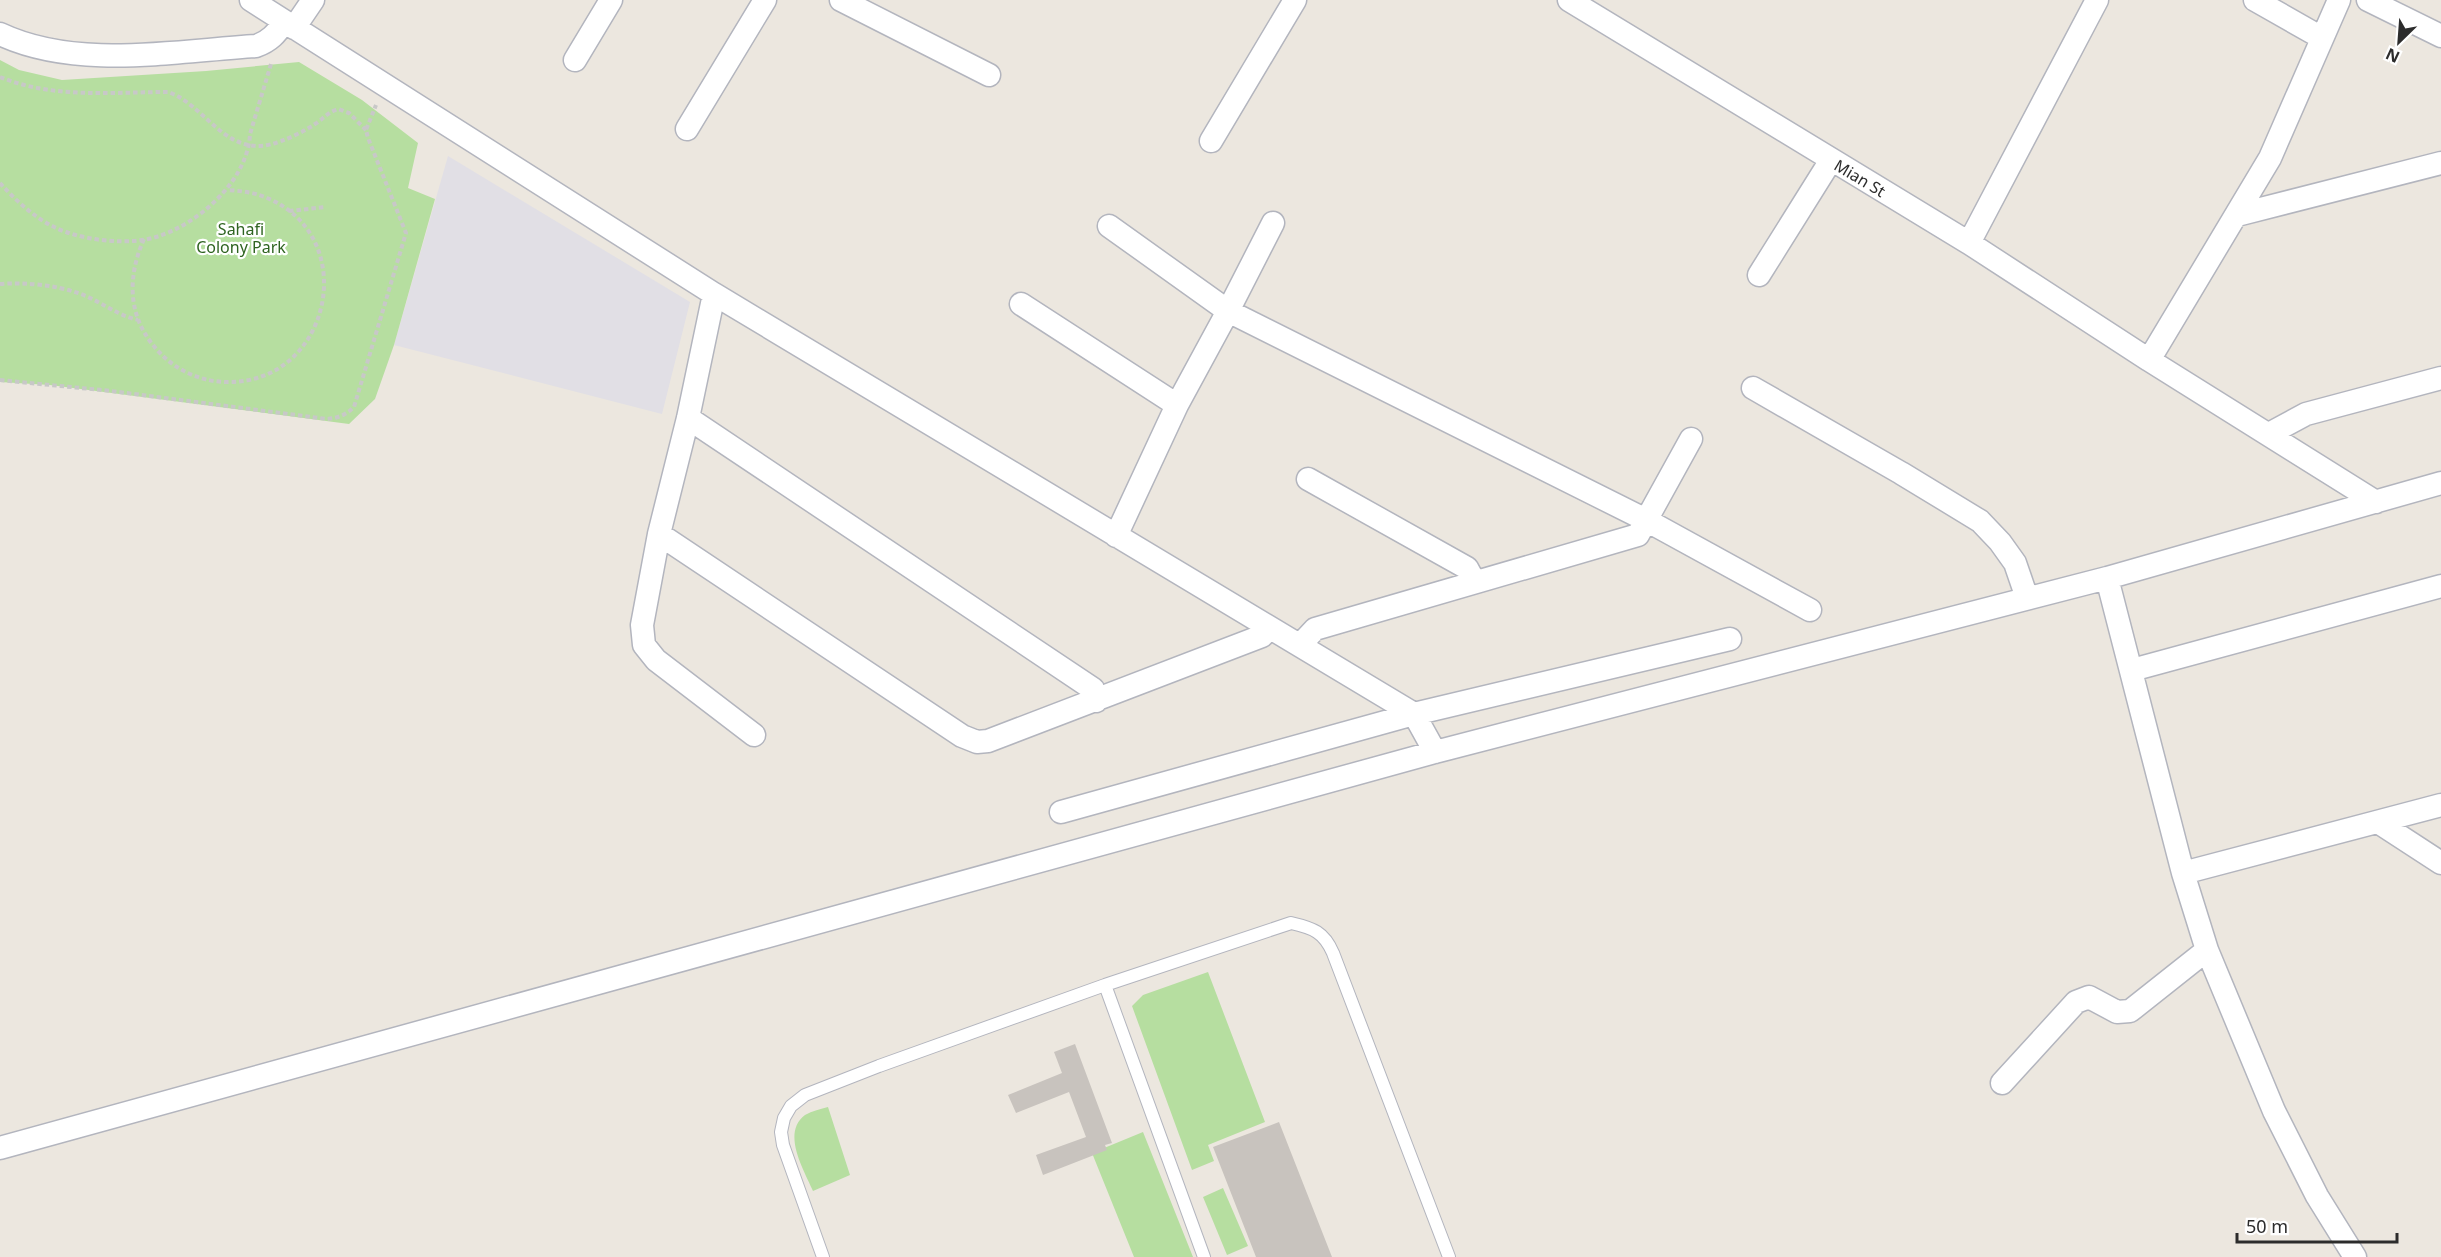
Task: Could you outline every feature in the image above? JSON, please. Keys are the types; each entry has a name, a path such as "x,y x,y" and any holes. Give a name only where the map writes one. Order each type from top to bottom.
{"street":[{"path":"251,0 714,294 1414,714 1435,752"},
{"path":"0,34 50,51 82,55 256,46 267,42 289,25 313,0"},
{"path":"575,60 611,0"},
{"path":"687,129 765,0"},
{"path":"841,0 989,75"},
{"path":"1211,141 1294,0"},
{"name":"Mian St","path":"1569,0 1969,243 2149,360 2376,501"},
{"path":"1969,243 2097,0"},
{"path":"2255,0 2322,38"},
{"path":"2149,360 2270,158 2339,0"},
{"path":"2368,0 2441,36"},
{"path":"1759,275 1831,160"},
{"path":"2237,215 2441,163"},
{"path":"1116,536 1177,405 1273,223"},
{"path":"1109,226 1228,311 1646,520 1810,610"},
{"path":"714,294 688,418 659,534 642,625 644,645 656,660 754,735"},
{"path":"1021,304 1177,405"},
{"path":"2269,434 2306,414 2441,378"},
{"path":"1753,388 1980,521 2000,542 2015,563 2027,598"},
{"path":"688,418 1093,689 1096,701"},
{"path":"1300,645 1315,628 1638,535 1691,439"},
{"path":"1308,479 1467,568 1474,581"},
{"path":"0,1148 1435,752 2107,578 2441,483"},
{"path":"659,534 970,740 988,741 1096,701 1262,636 1269,627"},
{"path":"2107,578 2183,873 2207,950 2274,1111 2317,1196 2355,1257"},
{"path":"2132,670 2441,586"},
{"path":"1061,812 1414,714 1730,639"},
{"path":"2183,873 2441,805"},
{"path":"2378,822 2441,863"},
{"path":"2002,1083 2076,1002 2089,997 2117,1012 2130,1011 2207,950"}],"lane":[{"path":"823,1257 783,1145 781,1132 784,1118 791,1106 805,1095 1105,985 1291,922 1310,927 1327,939 1369,1042 1449,1257"},
{"path":"1105,985 1204,1257"}],"path":[{"path":"0,183 13,198 38,218 66,232 100,239 122,241 156,237 202,213 227,190 249,144 271,65 267,42"},
{"path":"0,78 20,85 61,93 168,92 181,97 221,132 233,139 263,146 280,141 314,125 328,113 338,109 349,113 366,130 406,233 354,407 344,415 327,419 111,391 0,380"},
{"path":"366,130 383,85"},
{"path":"144,239 136,258 132,278 132,299 147,339 160,355 177,368 196,377 217,382 238,382 258,378 278,369 294,357 308,341 318,322 324,302 325,281 321,260 313,240 301,223 288,211 268,198 248,192 227,190"},
{"path":"288,211 326,207"},
{"path":"0,284 37,285 78,293 138,320"}],"shaded area":[{"path":"448,156 690,302 662,414 394,345"}],"green space":[{"name":"Sahafi Colony Park","path":"0,60 19,70 62,80 206,71 299,62 362,100 418,143 408,188 435,199 394,345 375,399 349,424 50,385 0,382"},
{"path":"1208,972 1265,1122 1208,1145 1214,1161 1192,1170 1132,1006 1143,995"},
{"path":"828,1107 850,1175 813,1191 800,1162 795,1132 798,1123 805,1115"},
{"path":"1143,1132 1193,1257 1134,1257 1092,1153"},
{"path":"1223,1188 1248,1246 1227,1255 1203,1197"}],"building":[{"path":"1075,1044 1112,1143 1105,1145 1107,1150 1043,1175 1036,1155 1086,1137 1069,1092 1016,1113 1008,1095 1062,1073 1054,1052"},
{"path":"1279,1122 1332,1257 1256,1257 1213,1147"}]}
